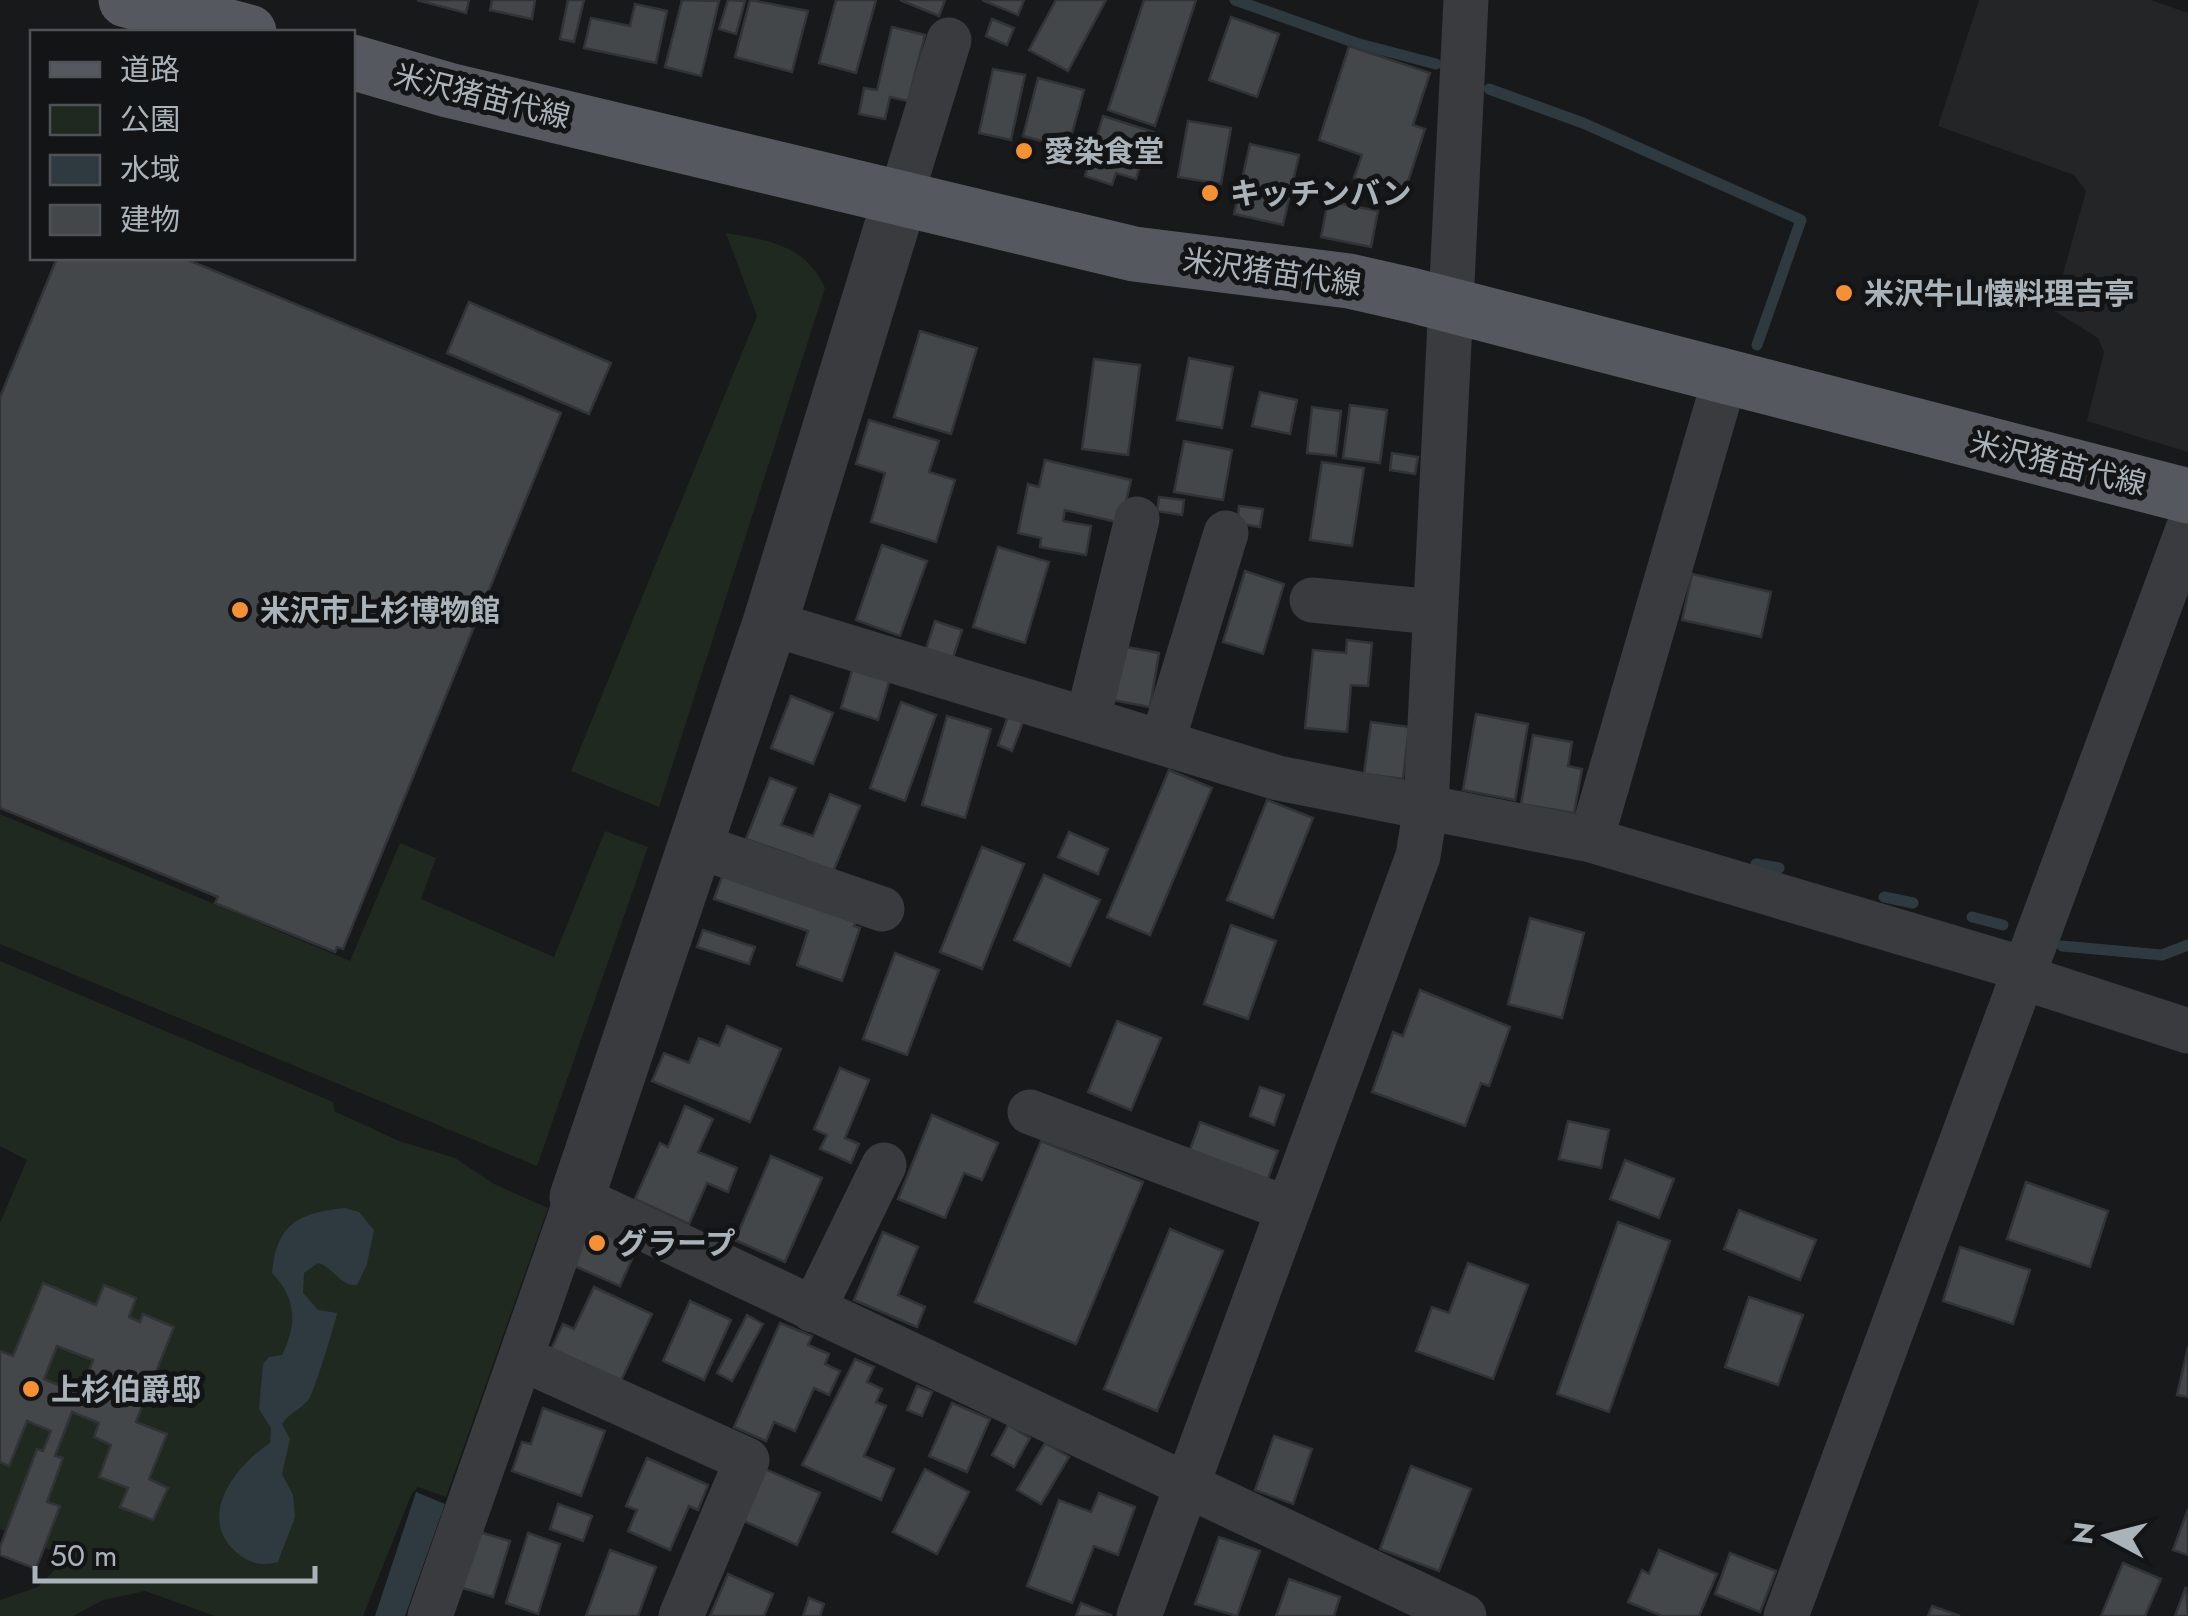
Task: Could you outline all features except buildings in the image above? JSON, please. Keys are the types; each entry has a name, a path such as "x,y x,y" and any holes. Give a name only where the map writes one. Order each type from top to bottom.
{"main road":[{"path":"126,0 242,30"},
{"name":"米沢猪苗代線","path":"355,63 448,90 1134,254 1349,281 2188,496"}],"street":[{"path":"251,30 262,0"},
{"path":"1139,1616 1418,856 1426,806 1466,0"},
{"path":"430,1616 698,846 949,40"},
{"path":"1591,840 1726,378"},
{"path":"1088,718 1137,520"},
{"path":"1786,1616 2188,528"},
{"path":"1163,740 1226,533"},
{"path":"1312,600 1434,612"},
{"path":"770,623 1278,778 1591,840 2024,969 2037,982 2188,1031"},
{"path":"698,846 882,910"},
{"path":"1030,1112 1288,1209"},
{"path":"813,1310 884,1165"},
{"path":"577,1198 1464,1616"},
{"path":"520,1358 746,1460 680,1616"}],"shaded area":[{"path":"1979,0 2151,0 2188,13 2188,452 2087,421 2104,352 2098,338 2053,310 2086,191 2074,175 1938,126"}],"green space":[{"path":"726,233 784,247 807,262 825,288 659,807 571,771 757,316"},
{"path":"0,814 350,961 400,843 436,858 421,899 554,957 605,831 648,847 537,1166 0,944"},
{"path":"0,961 333,1102 334,1111 399,1141 455,1158 494,1184 548,1208 446,1497 418,1487 412,1493 363,1616 215,1616 145,1591 103,1600 73,1616 0,1616 0,1600 38,1587 67,1557 0,1529 0,1223 27,1160 0,1146"}],"water":[{"path":"345,1208 359,1212 374,1230 367,1264 357,1285 346,1283 318,1263 304,1273 303,1293 318,1310 337,1313 310,1397 282,1424 290,1439 282,1474 293,1495 295,1517 278,1562 254,1562 227,1542 220,1528 220,1512 232,1481 270,1443 271,1428 259,1409 263,1364 269,1357 282,1355 292,1322 290,1301 272,1273 275,1256 279,1242 293,1224 314,1213"},
{"path":"416,1492 445,1504 405,1616 375,1616"}],"waterway":[{"path":"1235,0 1356,43 1436,64"},
{"path":"1489,89 1583,123 1801,220 1757,345"},
{"path":"1756,864 1779,868"},
{"path":"1884,897 1913,903"},
{"path":"1972,917 2003,925"},
{"path":"2062,946 2162,955 2188,945"}],"place":[{"name":"愛染食堂","path":"1024,151"},
{"name":"キッチンバン","path":"1210,193"},
{"name":"米沢牛山懐料理吉亭","path":"1844,293"},
{"name":"米沢市上杉博物館","path":"240,610"},
{"name":"グラープ","path":"597,1243"},
{"name":"上杉伯爵邸","path":"31,1389"}]}
